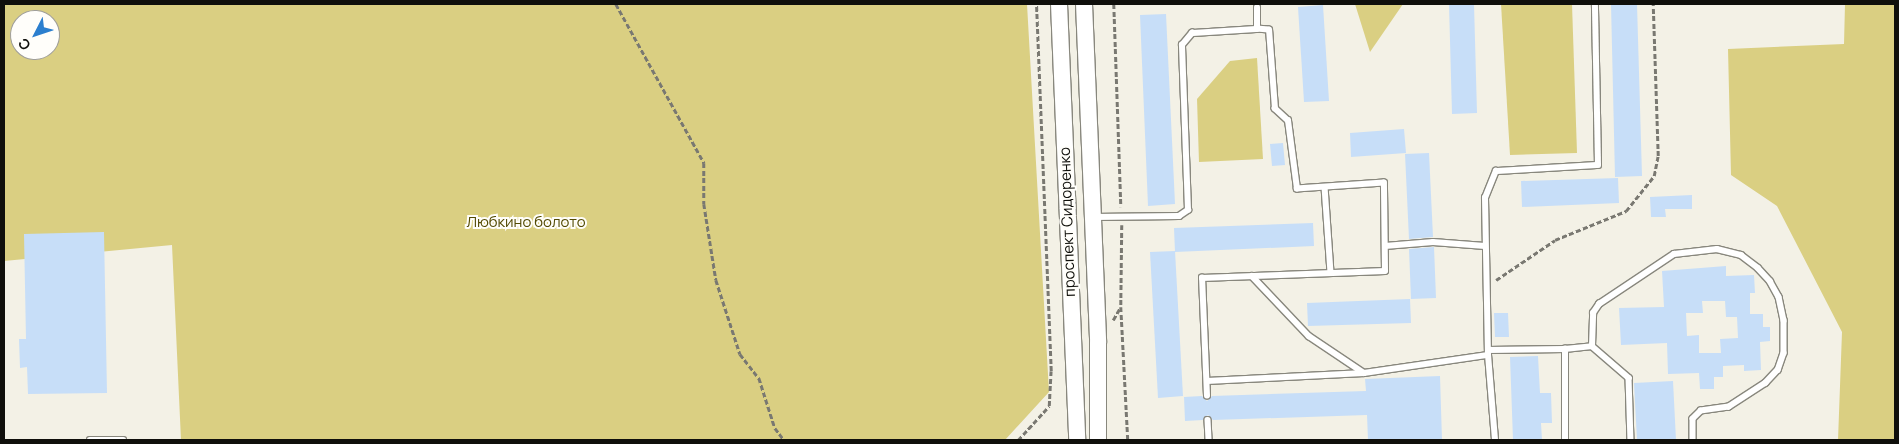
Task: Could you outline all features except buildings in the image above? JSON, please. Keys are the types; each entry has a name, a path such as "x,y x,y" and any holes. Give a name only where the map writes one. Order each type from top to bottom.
{"main road":[{"name":"проспект Сидоренко","path":"1059,4 1077,440"},
{"name":"проспект Сидоренко","path":"1084,4 1093,217 1098,440"}],"lane":[{"path":"1495,440 1488,353 1485,198 1496,171 1598,165 1594,4"},
{"path":"1257,8 1257,29"},
{"path":"1093,217 1179,216 1188,210 1182,45 1192,33 1269,30 1275,110 1288,121 1297,189 1384,183 1385,271 1202,278 1207,396"},
{"path":"1325,187 1331,273"},
{"path":"1385,246 1433,242 1485,246"},
{"path":"1592,346 1593,313 1599,304 1674,254 1717,249 1742,255 1758,268 1770,281 1779,297 1784,320 1784,353 1778,370 1766,383 1729,407 1701,411 1693,419 1693,440"},
{"path":"1252,276 1309,336 1364,373"},
{"path":"1207,381 1364,373 1488,353 1592,346 1629,378 1631,440"},
{"path":"1565,349 1565,440"},
{"path":"1208,420 1209,440"},
{"path":"90,440 123,440"}],"path":[{"path":"616,4 704,163 704,204 716,280 740,354 758,378 775,428 784,440"},
{"path":"1018,440 1048,406 1051,371 1036,4"},
{"path":"1486,286 1555,240 1626,211 1654,176 1658,156 1653,4"}],"green space":[{"name":"Любкино болото","path":"4,4 1027,4 1049,392 1005,440 181,440 172,245 4,261"},
{"path":"1355,4 1403,4 1370,52"},
{"path":"1501,4 1572,4 1577,153 1510,155"},
{"path":"1845,4 1895,4 1895,440 1838,440 1842,332 1777,206 1731,175 1728,49 1844,44"},
{"path":"1257,58 1263,159 1199,162 1197,99 1230,61"}]}
